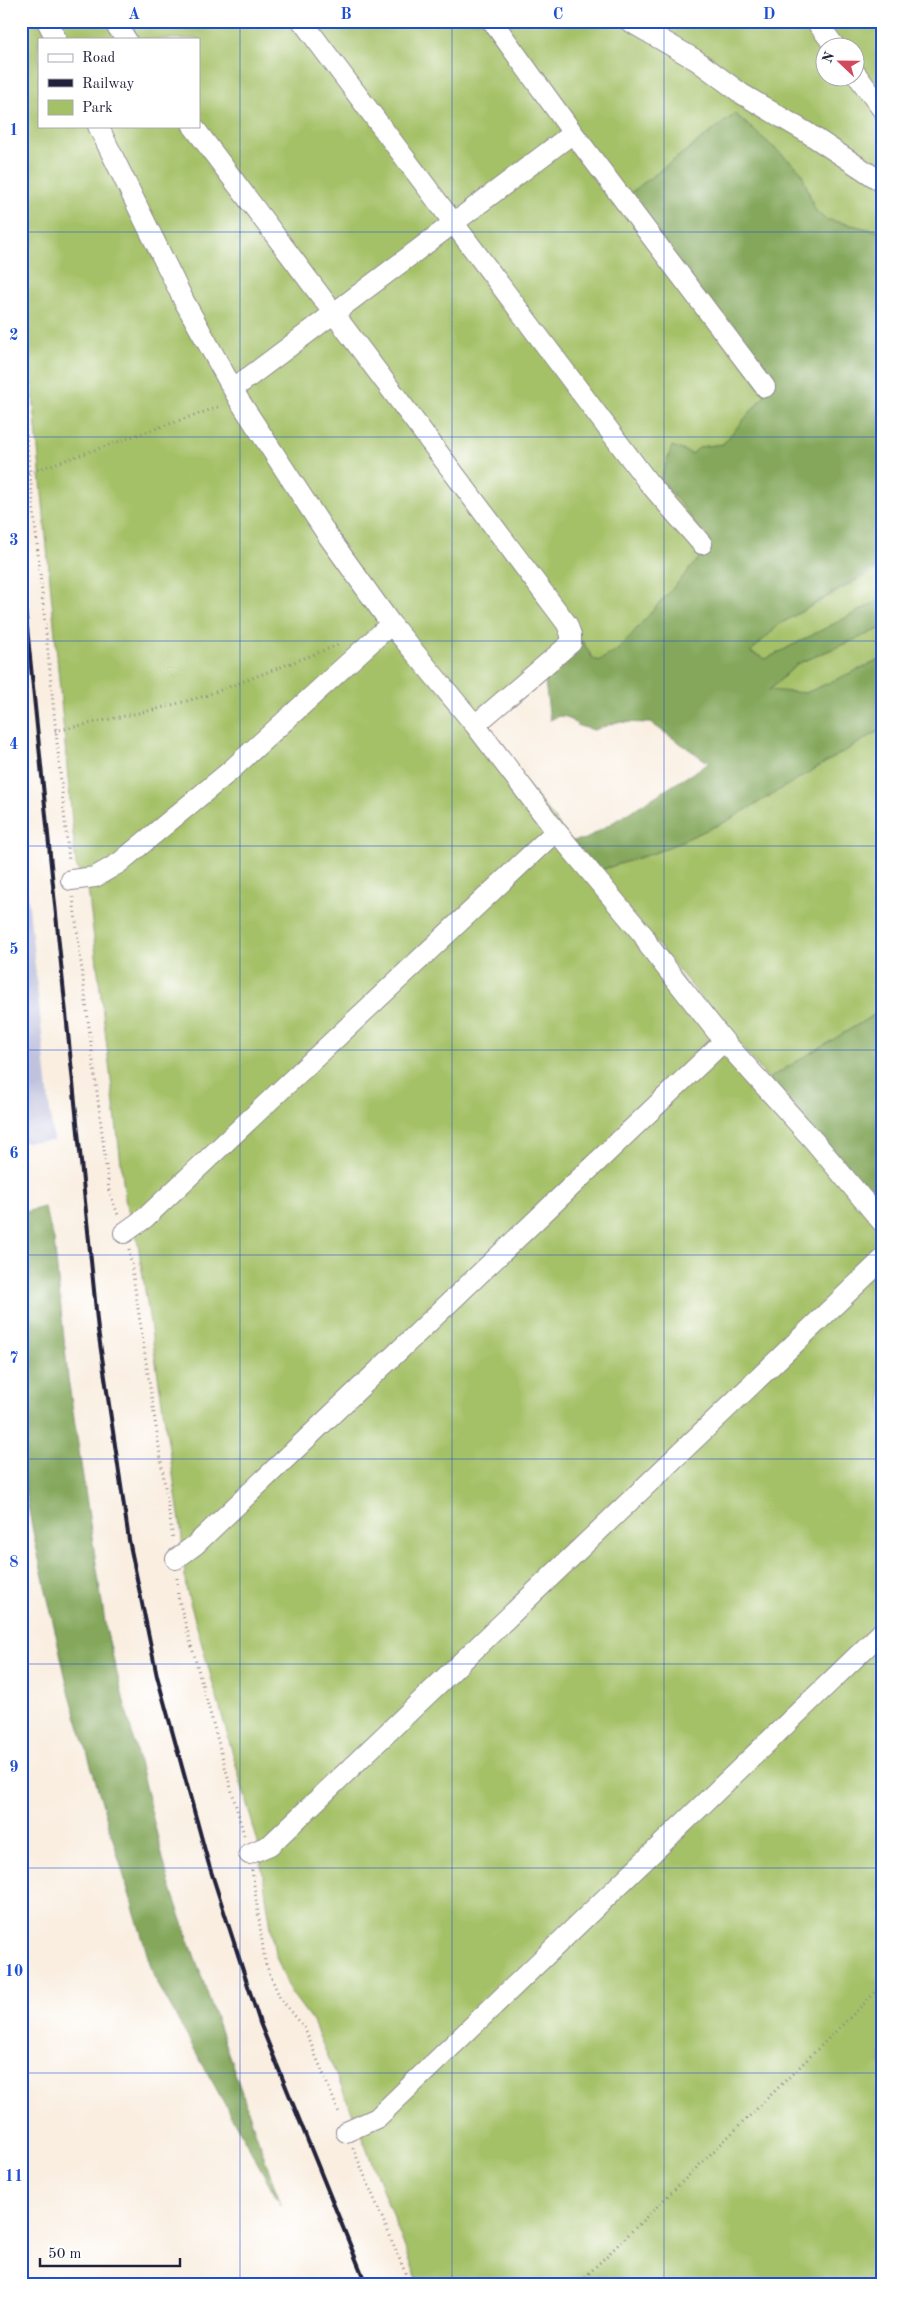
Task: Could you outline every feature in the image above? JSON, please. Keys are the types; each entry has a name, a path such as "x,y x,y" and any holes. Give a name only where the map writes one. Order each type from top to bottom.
{"street":[{"path":"47,21 56,38"},
{"path":"113,21 125,38"},
{"path":"302,21 648,482 702,544"},
{"path":"492,21 573,133 765,386"},
{"path":"629,21 696,60 742,94 806,132 882,182"},
{"path":"816,21 829,38"},
{"path":"866,87 882,109"},
{"path":"99,128 184,301 236,394 328,536 391,624 475,725 556,831 644,936 649,946 724,1041 814,1141 882,1222"},
{"path":"195,128 567,624 572,635 571,643 475,725"},
{"path":"236,394 334,313 455,224 573,133"},
{"path":"71,880 95,877 118,863 230,771 391,624"},
{"path":"124,1233 152,1212 556,831"},
{"path":"176,1559 195,1545 724,1041"},
{"path":"249,1854 270,1845 882,1260"},
{"path":"346,2132 377,2118 882,1632"}],"path":[{"path":"21,385 28,473 71,880 108,1190 130,1252 176,1559 178,1597 249,1854 265,1962 280,1998 304,2027 410,2284"},
{"path":"28,473 236,394"},
{"path":"55,731 157,709 205,696 346,642"},
{"path":"578,2284 882,1986"}],"shaded area":[{"path":"21,829 53,1141 21,1142"}],"green space":[{"path":"21,21 882,21 882,232 825,219 815,210 801,171 735,114 629,194 765,395 723,444 700,447 692,454 672,446 710,544 703,554 618,650 598,661 592,657 582,641 482,728 882,1231 882,2284 419,2284 353,2114 313,2022 290,1991 275,1954 258,1843 186,1588 181,1528 137,1237 126,1205 88,889 76,865 21,263"},
{"path":"735,114 801,171 815,210 825,219 882,232 882,564 780,624 750,652 766,659 882,599 882,628 797,664 769,690 806,693 882,659 882,729 727,821 657,852 597,871 572,841 586,839 709,763 651,723 617,722 594,730 579,726 567,717 559,716 550,720 544,674 582,641 592,657 598,661 618,650 703,554 710,543 661,478 672,446 692,454 700,447 723,444 765,395 629,194"},
{"path":"882,566 882,599 766,659 750,652 780,624"},
{"path":"882,628 882,659 806,693 769,691 797,664"},
{"path":"882,729 882,1010 768,1079 597,871 657,852 727,821"},
{"path":"882,1010 882,1212 768,1079"},
{"path":"44,1207 54,1240 68,1378 106,1629 169,1883 281,2205 154,1977 68,1688 34,1537 21,1469 21,1213"}],"railway":[{"path":"21,568 98,1330 129,1540 157,1676 209,1865 260,2023 366,2284"}]}
